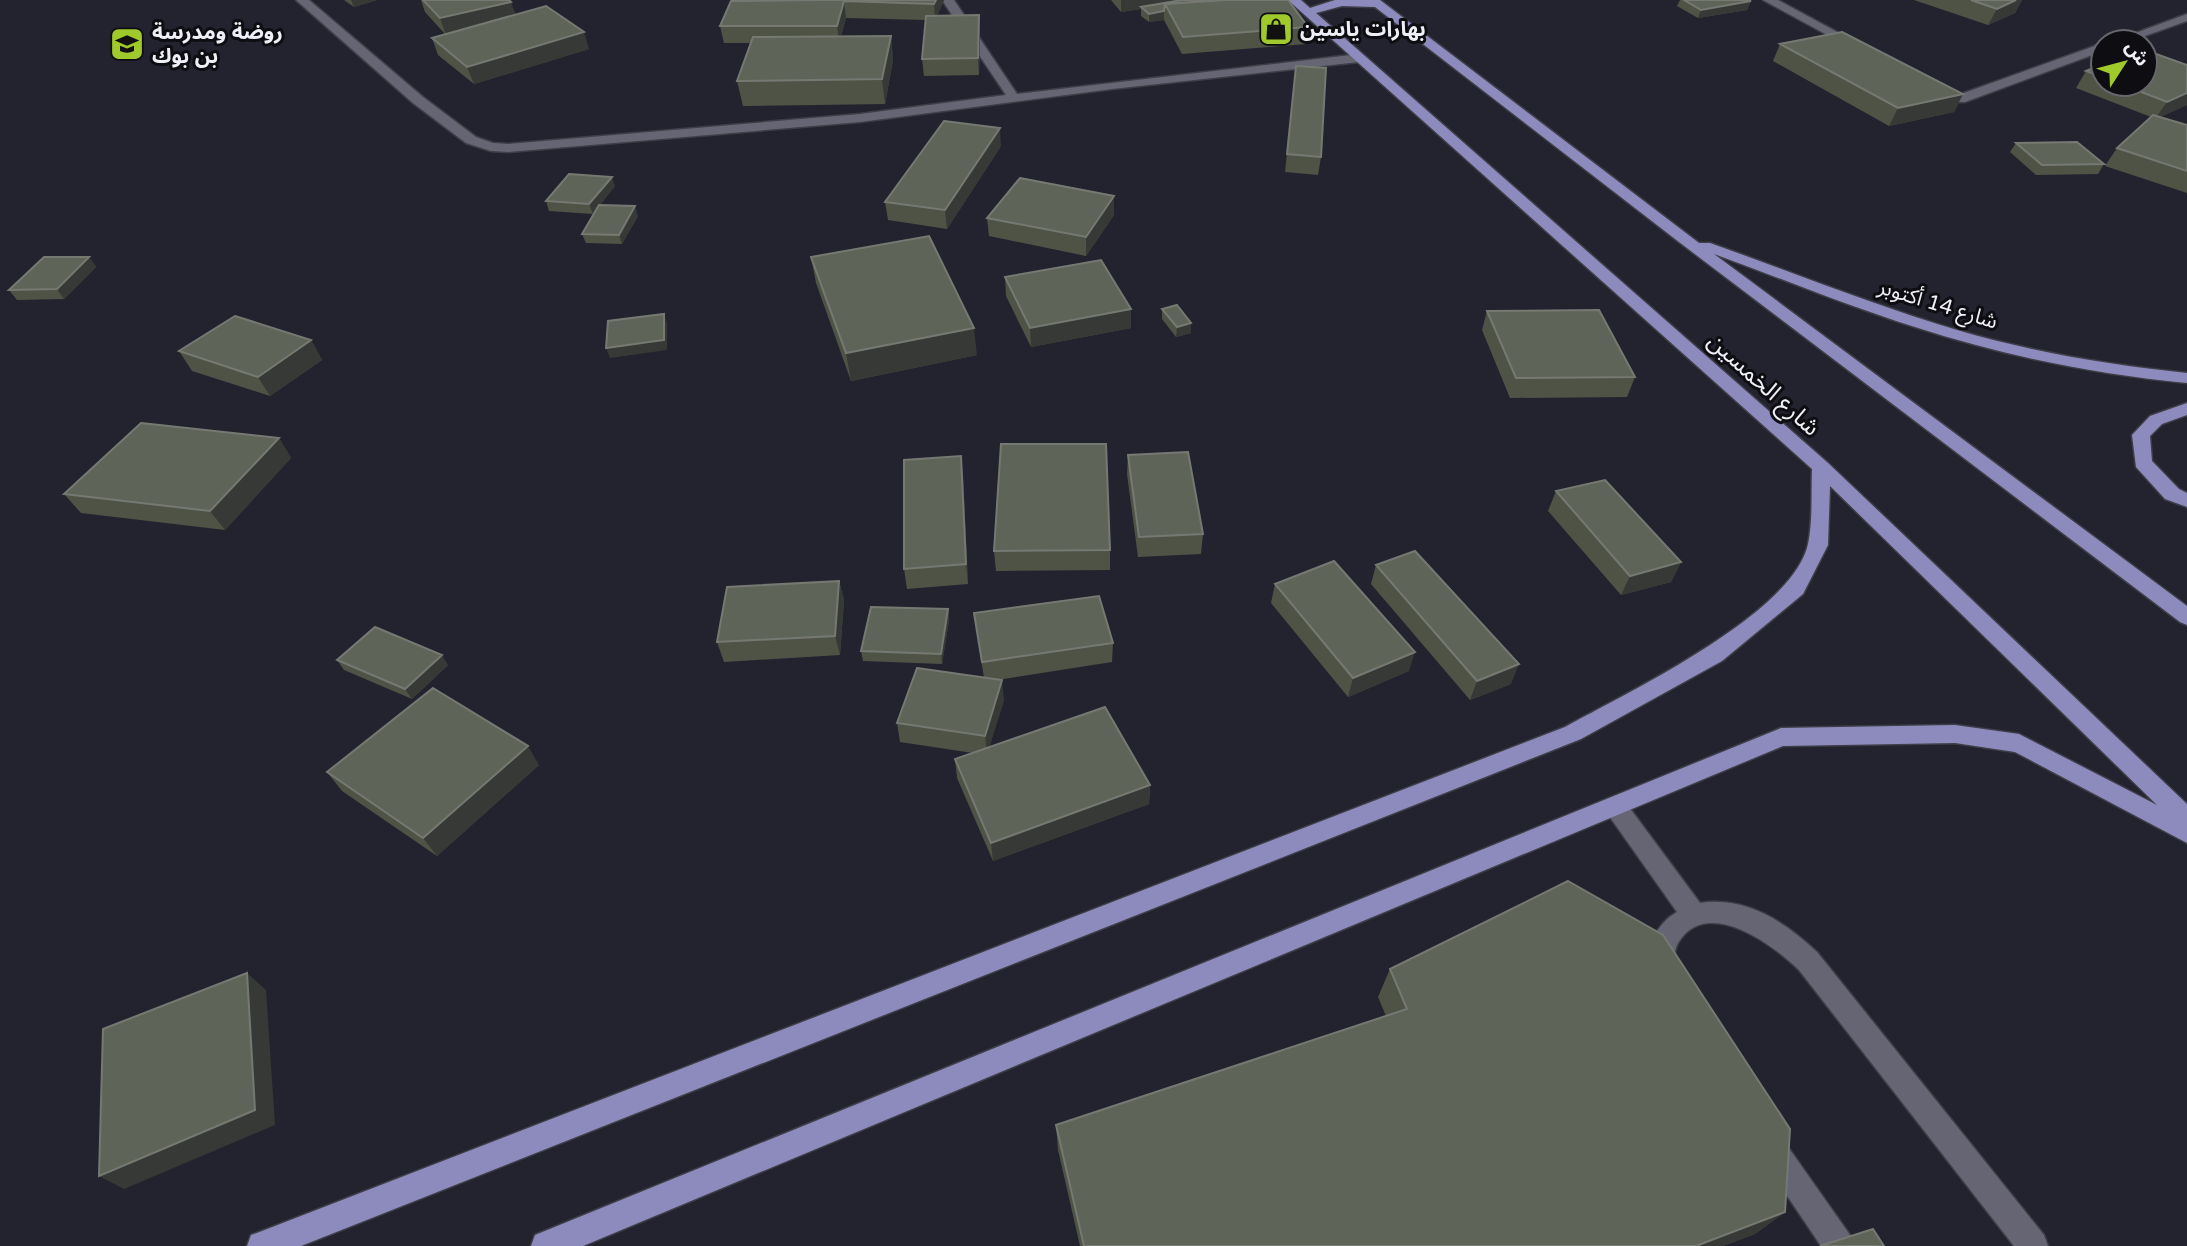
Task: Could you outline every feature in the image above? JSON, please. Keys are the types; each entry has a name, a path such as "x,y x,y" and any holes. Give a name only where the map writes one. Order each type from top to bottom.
{"main road":[{"name":"شارع الخمسين","path":"1294,0 1821,467 2187,819"},
{"path":"1308,13 1325,4 1348,0 1376,2 1684,239 2187,617"},
{"name":"شارع 14 أكتوبر","path":"1684,239 1921,324 2030,354 2145,374 2187,378"},
{"path":"2187,409 2156,419 2141,435 2143,463 2172,494 2187,501"},
{"path":"262,1246 292,1240 1573,733 1714,655 1796,589 1818,545 1821,467"},
{"path":"546,1246 1781,737 1955,734 2019,743 2187,833"}],"street":[{"path":"302,0 418,100 471,140 491,147 522,147 860,118 1112,85 1359,58"},
{"path":"948,0 1014,98"},
{"path":"1769,0 1865,50"},
{"path":"2156,28 2187,17"},
{"path":"1924,81 1960,99 2089,52"},
{"path":"1615,806 1694,915"},
{"path":"1666,986 1662,977 1661,949 1672,928 1694,915 1721,912 1753,920 1784,937 1808,961 2033,1246"},
{"path":"1753,1120 1839,1246"}],"building":[{"path":"423,0 509,0 511,2 440,18"},
{"path":"936,0 934,4 844,1 837,26 720,26 731,1"},
{"path":"1182,0 1225,0 1165,4 1164,11 1149,14 1141,7"},
{"path":"1288,0 1308,27 1183,37 1165,4"},
{"path":"1684,0 1748,0 1751,1 1701,10"},
{"path":"1971,0 2016,0 1997,9"},
{"path":"546,6 584,32 467,67 432,38"},
{"path":"979,15 978,58 922,59 926,16"},
{"path":"1842,32 1963,94 1898,108 1780,44"},
{"path":"891,36 882,79 737,81 753,37"},
{"path":"2159,55 2187,65 2187,93 2167,102 2157,98 2159,98"},
{"path":"1296,66 1326,68 1321,157 1287,154"},
{"path":"2153,115 2187,125 2187,171 2117,148"},
{"path":"944,121 1000,128 945,210 885,202"},
{"path":"2077,142 2104,164 2042,165 2016,143"},
{"path":"569,174 612,177 589,204 546,201"},
{"path":"1020,178 1114,196 1086,237 987,218"},
{"path":"599,205 635,206 619,235 582,234"},
{"path":"929,236 974,328 846,353 811,257"},
{"path":"44,257 89,257 57,289 9,290"},
{"path":"1101,260 1131,309 1030,328 1005,277"},
{"path":"1177,305 1191,323 1177,327 1162,309"},
{"path":"1599,310 1635,377 1516,378 1487,311"},
{"path":"664,314 664,340 606,348 608,321"},
{"path":"235,316 311,340 258,377 179,351"},
{"path":"141,423 279,438 210,511 64,494"},
{"path":"1001,444 1106,444 1110,550 994,551"},
{"path":"1188,452 1203,534 1139,537 1128,455"},
{"path":"961,456 966,564 904,569 904,460"},
{"path":"1605,480 1681,562 1630,576 1556,491"},
{"path":"1415,551 1519,664 1477,681 1376,565"},
{"path":"1334,561 1415,652 1353,678 1275,584"},
{"path":"839,581 835,636 717,642 727,587"},
{"path":"1099,596 1113,643 982,662 974,613"},
{"path":"871,607 948,609 941,654 861,651"},
{"path":"375,627 442,655 405,689 337,660"},
{"path":"917,668 1002,680 985,736 897,723"},
{"path":"433,688 528,746 423,838 327,772"},
{"path":"1105,707 1150,785 991,843 955,759"},
{"path":"1568,881 1663,935 1790,1129 1785,1212 1696,1246 1084,1246 1056,1125 1407,1009 1390,969"},
{"path":"247,973 255,1110 99,1176 103,1029"},
{"path":"1873,1229 1884,1246 1820,1246"}],"place":[{"name":"بهارات ياسين","path":"1276,29"},
{"name":"روضة ومدرسة بن بوك","path":"127,44"}]}
